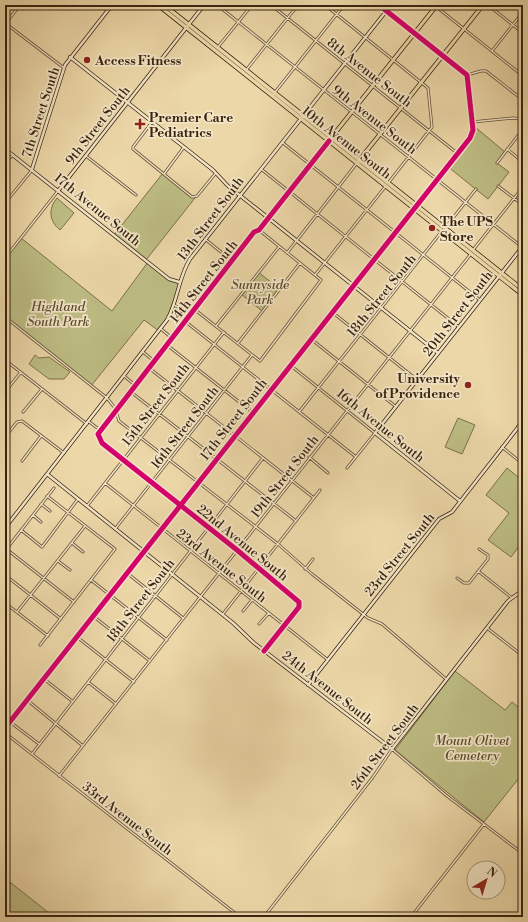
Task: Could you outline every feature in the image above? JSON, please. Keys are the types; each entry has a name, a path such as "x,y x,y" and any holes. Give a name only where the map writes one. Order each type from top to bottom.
{"highway":[{"name":"10th Avenue South","path":"158,5 188,26"},
{"name":"10th Avenue South","path":"164,5 217,49 246,69 329,141 387,184 500,274 523,290"},
{"name":"10th Avenue South","path":"217,49 243,73 274,94"},
{"name":"10th Avenue South","path":"302,117 332,137 358,162"},
{"name":"10th Avenue South","path":"500,274 523,295"}],"main road":[{"name":"14th Street South","path":"329,141 436,5"},
{"path":"358,162 483,5"}],"street":[{"path":"20,5 5,24 64,68"},
{"name":"7th Street South","path":"32,170 64,68 70,58 112,5"},
{"name":"9th Street South","path":"5,258 204,5"},
{"name":"9th Avenue South","path":"217,5 493,225 523,247"},
{"path":"217,49 252,5"},
{"name":"8th Avenue South","path":"271,5 458,153"},
{"path":"243,73 298,5"},
{"path":"316,275 433,124 428,88 394,59 325,5"},
{"path":"274,94 344,5"},
{"path":"380,5 467,74 472,122 513,118 523,119"},
{"name":"13th Street South","path":"5,528 161,329 174,305 179,282 185,266 281,142 391,5"},
{"path":"436,5 523,76"},
{"path":"488,5 523,33"},
{"path":"492,51 523,12"},
{"path":"70,58 184,147 268,218 438,353"},
{"path":"467,74 486,71 523,100"},
{"path":"520,74 523,71"},
{"path":"152,122 133,148 164,174 195,198 216,173"},
{"name":"17th Street South","path":"5,728 458,153 472,133 472,122"},
{"path":"497,163 523,129"},
{"name":"14th Street South","path":"98,438 100,430 132,392 186,322 194,309 254,232 258,230 268,218 329,141"},
{"path":"281,142 480,300"},
{"path":"164,174 184,147"},
{"name":"17th Avenue South","path":"5,149 169,279 179,282"},
{"path":"507,149 523,162"},
{"path":"5,162 13,155"},
{"path":"86,156 136,195"},
{"path":"287,253 358,162"},
{"path":"261,169 459,326"},
{"path":"5,203 32,170"},
{"path":"498,186 523,205"},
{"name":"19th Street South","path":"59,776 523,187"},
{"name":"18th Street South","path":"299,412 476,189"},
{"path":"194,309 260,360 321,282 321,279 258,230"},
{"path":"205,239 221,252"},
{"path":"216,326 279,247"},
{"name":"20th Street South","path":"347,468 523,247"},
{"path":"238,343 300,263"},
{"path":"174,305 191,314"},
{"path":"332,312 417,380"},
{"path":"5,317 107,398 116,411 120,421 278,544 305,568 364,614 382,624 447,679"},
{"path":"186,322 356,457"},
{"path":"161,329 173,338"},
{"name":"15th Street South","path":"87,506 224,332"},
{"path":"311,339 396,406"},
{"path":"167,345 253,412"},
{"path":"143,352 155,362"},
{"name":"16th Street South","path":"115,529 252,355"},
{"path":"5,360 42,389 100,430"},
{"name":"16th Avenue South","path":"290,365 460,500"},
{"path":"149,368 314,498"},
{"path":"5,392 20,372"},
{"path":"124,376 136,385"},
{"path":"23,412 42,389"},
{"path":"132,392 296,521"},
{"name":"23rd Street South","path":"308,685 439,518 452,512 523,420"},
{"path":"5,437 20,421 64,453"},
{"path":"518,426 523,430"},
{"path":"22,461 41,436"},
{"name":"22nd Avenue South","path":"98,438 102,443 237,550 297,600 300,604 284,626"},
{"path":"502,447 523,464"},
{"path":"309,457 328,473"},
{"name":"18th Street South","path":"32,754 263,458"},
{"name":"24th Avenue South","path":"47,474 144,551 264,651 392,749 522,853"},
{"name":"23rd Avenue South","path":"106,483 328,660"},
{"path":"54,488 6,549 74,602"},
{"path":"222,615 320,490"},
{"path":"40,645 115,549 47,496"},
{"path":"21,530 42,547 78,500"},
{"path":"41,504 50,511"},
{"path":"32,515 41,522"},
{"path":"17,612 85,526"},
{"path":"72,543 83,552"},
{"path":"457,578 467,584 478,571 488,557 479,549"},
{"path":"305,568 313,558"},
{"path":"58,561 70,570"},
{"path":"478,571 512,598"},
{"path":"127,573 183,618"},
{"path":"5,575 61,619"},
{"path":"91,580 167,640"},
{"name":"26th Street South","path":"264,917 373,777 392,749 487,628 512,598 523,590"},
{"path":"243,611 252,600"},
{"path":"5,603 48,636"},
{"path":"259,624 269,613"},
{"path":"93,616 150,661"},
{"path":"264,651 284,626"},
{"path":"487,628 523,656"},
{"path":"77,637 134,682"},
{"path":"44,679 72,702"},
{"path":"88,682 116,704"},
{"path":"27,700 83,746"},
{"path":"10,722 39,744"},
{"name":"33rd Avenue South","path":"5,733 240,917"},
{"path":"411,917 484,824"}],"green space":[{"path":"475,127 505,152 497,163 509,172 488,199 447,166 470,138"},
{"path":"163,173 195,198 146,260 114,235"},
{"path":"57,198 74,213 60,230 54,223 51,215 52,206"},
{"name":"Highland South Park","path":"21,238 112,311 148,262 169,279 179,282 174,305 159,331 144,320 91,386 5,317 5,258"},
{"name":"Sunnyside Park","path":"258,272 280,289 262,311 241,294"},
{"path":"35,355 39,358 49,357 70,372 64,379 49,379 29,364"},
{"path":"458,418 475,425 462,454 445,447"},
{"path":"507,468 523,481 523,541 511,557 488,540 509,513 486,495"},
{"name":"Mount Olivet Cemetery","path":"455,671 505,710 512,702 523,711 523,773 484,822 395,750"},
{"path":"6,879 54,917 5,917"}],"cycle path":[{"path":"5,728 470,138 473,130 467,75 379,5"},
{"path":"264,651 299,607 299,602 237,550 102,443 98,434 254,232 259,230 329,141"}],"place":[{"name":"Access Fitness","path":"87,60"},
{"name":"Premier Care Pediatrics","path":"140,124"},
{"name":"The UPS Store","path":"432,228"},
{"name":"University of Providence","path":"468,385"}]}
